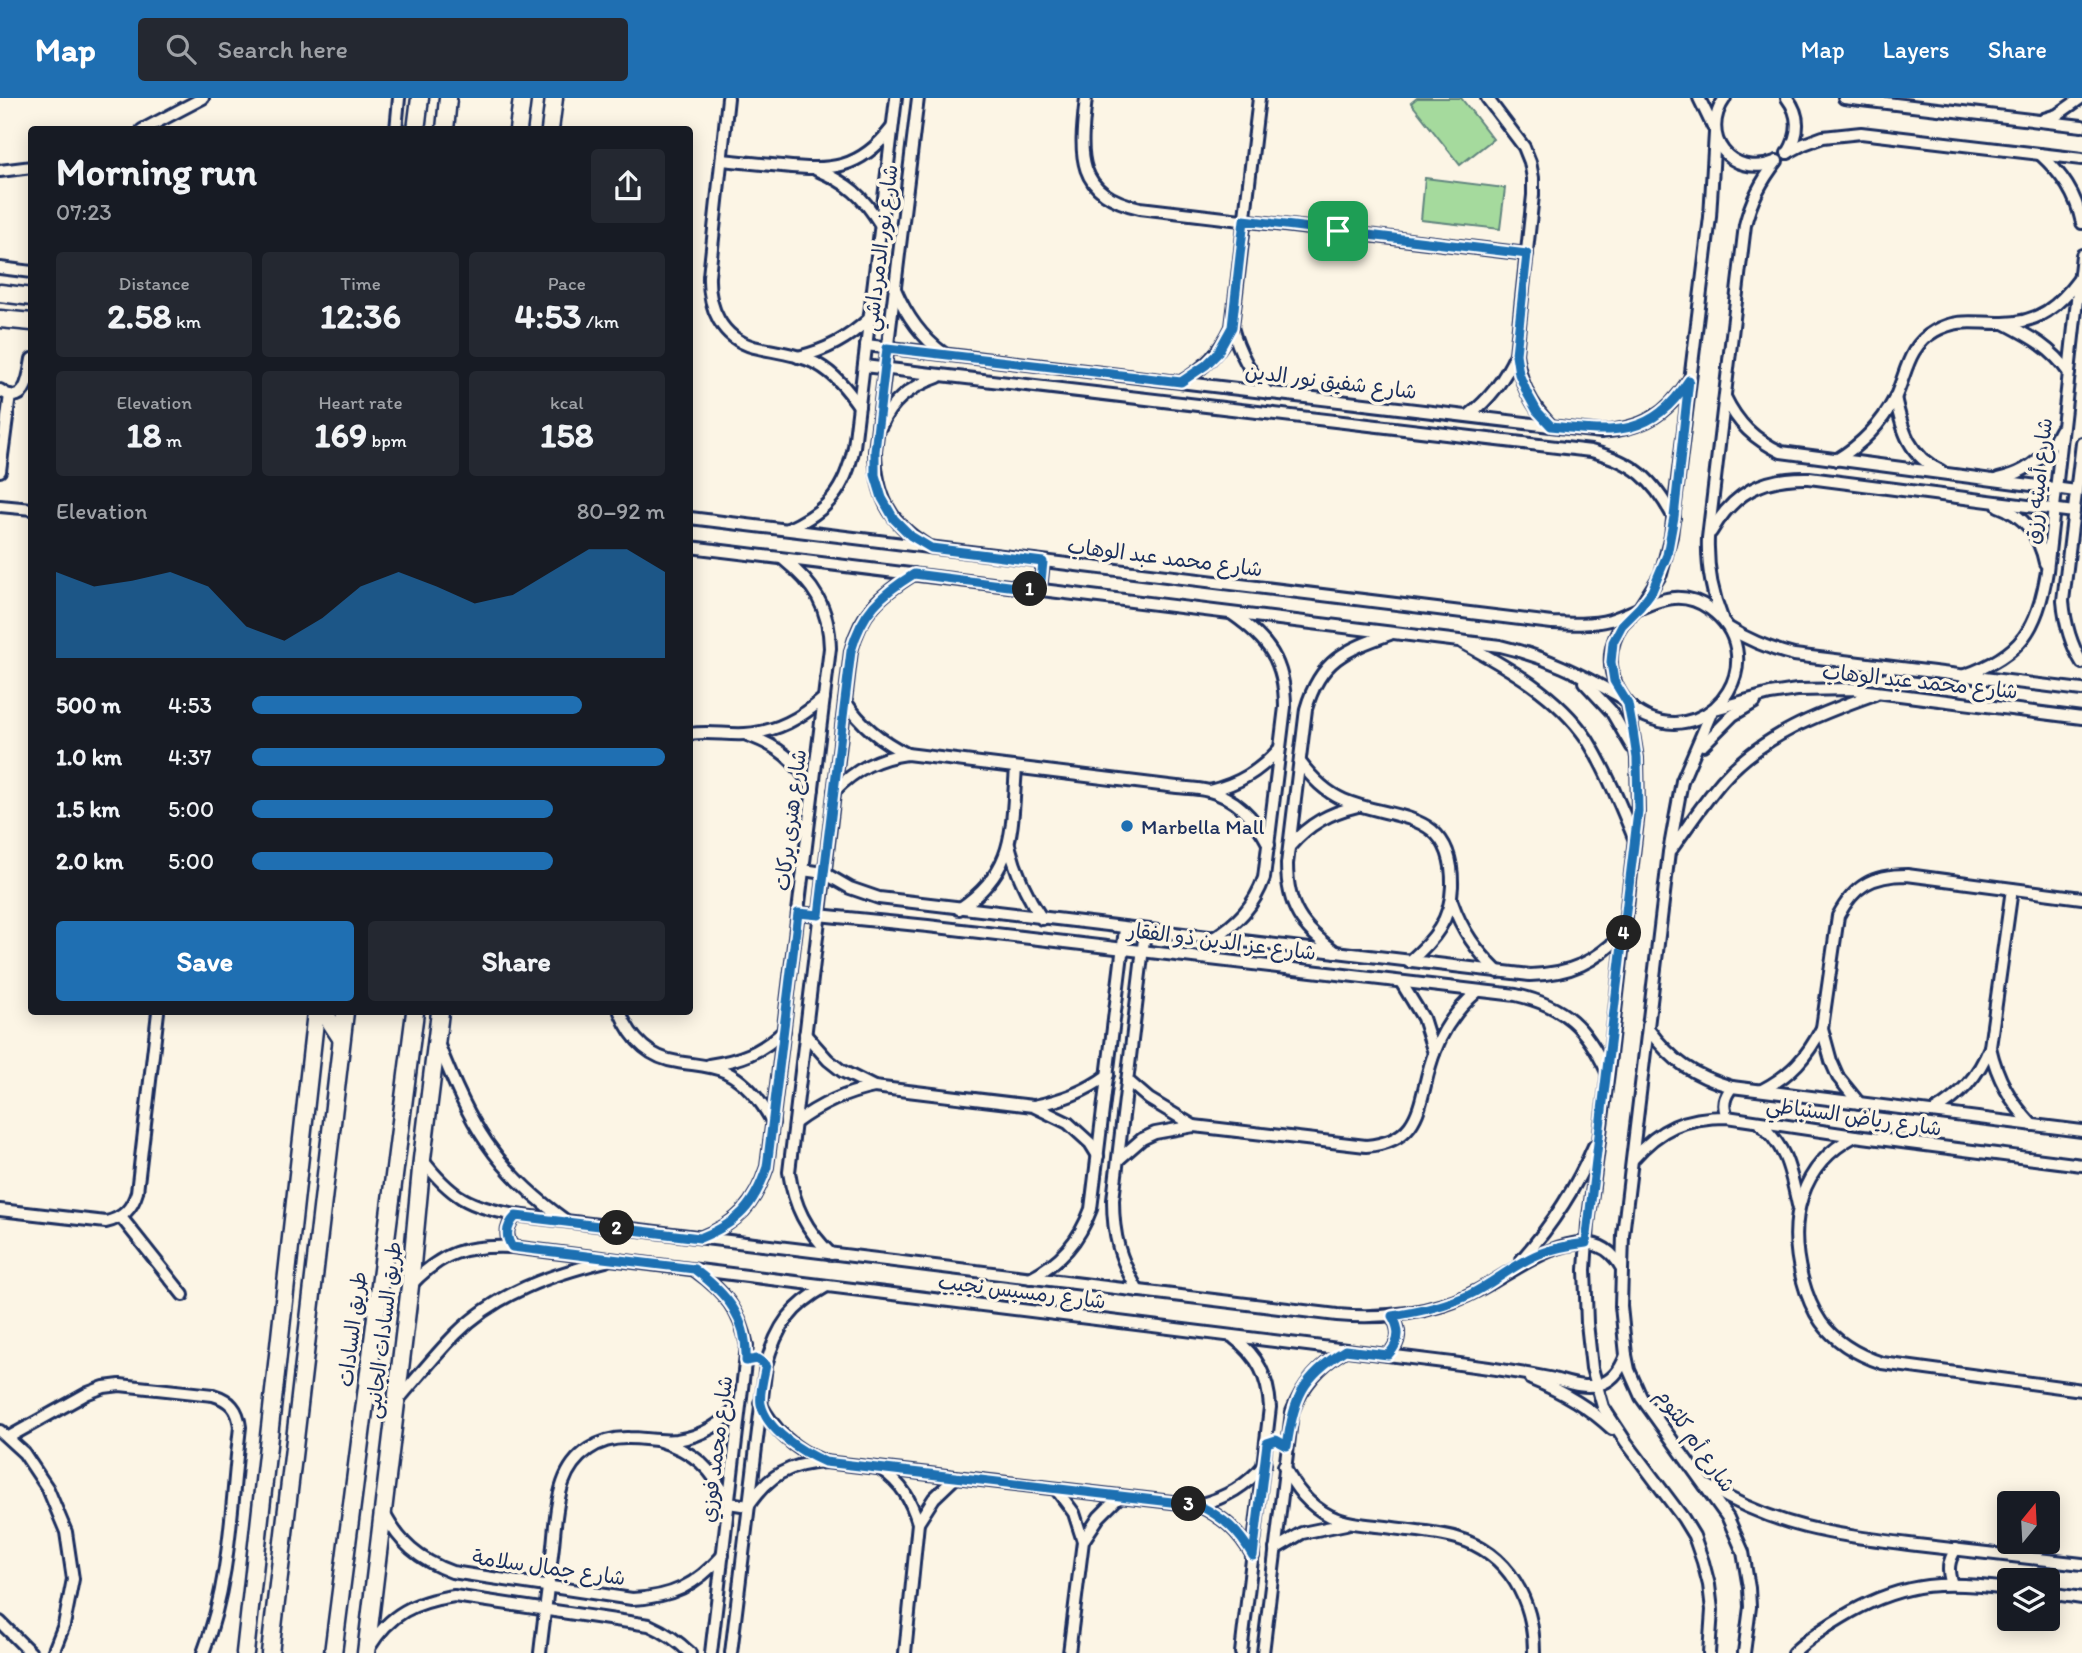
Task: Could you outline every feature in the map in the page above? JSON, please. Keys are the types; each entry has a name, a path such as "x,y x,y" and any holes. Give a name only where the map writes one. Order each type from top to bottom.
{"street":[{"path":"150,126 203,98"},
{"path":"396,126 399,98"},
{"path":"416,126 420,98"},
{"path":"446,126 449,98"},
{"path":"518,126 522,98"},
{"path":"550,126 554,98"},
{"path":"728,98 709,276 708,293 713,310 722,326 735,338 751,346 817,364 848,389 859,406"},
{"name":"شارع نور الدمرداشي","path":"786,530 807,521 825,507 839,490 849,469 896,98"},
{"name":"شارع نور الدمرداشي","path":"918,98 876,439 875,475 882,498 894,519 911,536 931,548"},
{"path":"1086,98 1081,150 1085,168 1094,183 1107,196 1123,204 1527,254"},
{"path":"1259,98 1232,327 1245,362 1268,393"},
{"path":"1487,98 1524,147 1530,162 1533,195 1516,354 1519,374 1527,393 1537,411 1551,426"},
{"path":"1699,98 1720,146 1728,156 1752,167 1777,161 1787,153 1822,137 1861,133 2082,159"},
{"path":"1709,1653 1712,1610 1709,1586 1694,1536 1603,1407 1596,1386 1587,1323 1586,1243 1638,812 1637,758 1626,701 1614,681 1611,662 1613,642 1622,625 1638,609 1661,574 1667,555 1674,517 1710,218 1715,118 1725,98"},
{"path":"1787,98 1797,117 1798,130 1787,153"},
{"path":"1844,98 2082,126"},
{"path":"2039,121 2057,115 2081,98"},
{"path":"722,160 815,169 833,167 851,162 867,153 892,127"},
{"path":"2040,154 2067,183 2076,201 2082,223"},
{"path":"693,548 1500,646 1531,653 1575,672 1626,701 1643,715 1660,722 1678,724 1696,720 1714,710 1727,695 1736,670 1735,644 1715,601 1710,580 1707,538 1745,225 1757,191 1777,161"},
{"path":"0,171 28,168"},
{"path":"815,169 853,190 869,206 880,225"},
{"name":"شارع أمينه رزق","path":"1965,675 1989,666 2010,652 2027,634 2039,612 2047,571 2082,255"},
{"path":"0,268 28,272"},
{"path":"1836,460 1853,450 1869,435 1895,397 1906,365 1918,345 1934,331 1954,323 1977,320 2004,323 2036,316 2054,308 2080,279"},
{"path":"894,288 902,308 916,327 946,355"},
{"path":"0,293 28,296"},
{"path":"0,319 28,322"},
{"path":"798,357 837,344 869,319"},
{"path":"2004,323 2039,342 2061,361 2069,373"},
{"path":"1181,382 1217,354 1232,327"},
{"name":"شارع شفيق نور الدين","path":"866,345 1601,432 1623,430 1643,424 1662,413 1678,398 1689,380"},
{"path":"1468,416 1497,389 1516,354"},
{"name":"شارع شفيق نور الدين","path":"864,366 1591,451 1612,456 1632,466 1649,480 1674,517"},
{"path":"876,439 885,416 900,397 920,383 943,375"},
{"path":"0,471 5,392 20,393 28,381"},
{"path":"1724,395 1746,430 1762,443 1781,452 2076,491"},
{"path":"1895,397 1905,437 1916,453 1931,467 1948,475"},
{"path":"1314,418 1316,398"},
{"path":"1990,480 2010,476 2028,468 2056,439 2063,421"},
{"name":"شارع أمينه رزق","path":"2082,443 2063,601 2071,643 2082,663"},
{"path":"1707,538 1731,503 1768,482 1788,478 1809,478 2074,512"},
{"path":"1986,501 2020,517 2034,533 2043,551 2047,571"},
{"path":"0,506 28,509"},
{"name":"شارع محمد عبد الوهاب","path":"693,518 1552,623 1608,621 1638,609"},
{"path":"2069,548 2082,538"},
{"name":"شارع هنرى بركات","path":"700,1238 736,1219 750,1204 767,1167 774,1123 830,648 826,616 811,586 799,571 783,559"},
{"path":"1040,590 1043,562"},
{"name":"شارع هنرى بركات","path":"831,1254 817,1241 806,1225 792,1191 789,1172 851,651 862,621 871,607 914,574"},
{"path":"1638,609 1657,600 1675,598 1693,601 1709,608 1725,624"},
{"path":"1212,939 1240,920 1250,907 1264,878 1285,707 1281,669 1273,652 1261,637 1229,612"},
{"name":"شارع محمد عبد الوهاب","path":"1725,624 1748,640 1794,655 2082,690"},
{"path":"1339,954 1309,931 1298,916 1287,882 1306,709 1321,673 1333,661 1349,650 1394,632"},
{"path":"1458,640 1524,679 1548,696 1569,716 1587,739 1601,765 1634,839"},
{"path":"1575,672 1611,711 1637,758"},
{"name":"شارع محمد عبد الوهاب","path":"1714,710 1770,694 1825,689 1880,692 2082,718"},
{"path":"1669,852 1724,779 1746,757 1798,724 1828,710 1880,692"},
{"path":"1691,761 1703,744 1725,722 1770,694"},
{"path":"693,734 744,734 766,731 788,724 807,713 824,698"},
{"path":"845,701 878,738 907,754"},
{"name":"شارع أم كلثوم","path":"1714,710 1682,781 1669,852 1621,1267 1621,1306 1629,1370 1641,1397 1728,1518 1736,1535 1745,1561 1749,1588 1744,1653"},
{"path":"744,734 766,741 785,753 801,769 813,789"},
{"path":"1209,791 1241,781 1256,772 1280,748"},
{"path":"834,791 859,769 874,761 907,754 1209,791 1239,806 1256,824 1269,845"},
{"path":"1300,762 1326,790 1342,800 1412,818 1437,836 1446,848 1451,863 1452,902 1457,918 1469,940 1498,972"},
{"path":"959,909 973,900 990,883 1002,863 1009,845 1016,768"},
{"path":"1290,846 1304,831 1321,819 1340,810 1360,806"},
{"path":"1009,845 1018,879 1042,919"},
{"name":"شارع عز الدين ذو الفقار","path":"803,870 824,873 864,894 931,906 1531,975 1551,975 1572,970 1591,961 1623,934"},
{"path":"1762,1090 1791,1072 1804,1059 1822,1028 1838,916 1846,901 1858,889 1873,880 1889,875 1907,875 2082,898"},
{"path":"1933,1112 1962,1092 1979,1071 1990,1047 2012,889"},
{"path":"1409,962 1440,929 1452,902"},
{"path":"928,926 931,906"},
{"name":"شارع عز الدين ذو الفقار","path":"798,913 1526,997 1554,1007 1570,1018 1598,1052 1608,1073"},
{"path":"1030,1278 1047,1269 1074,1243 1084,1227 1093,1200 1125,929"},
{"path":"1138,1291 1117,1247 1113,1224 1145,931"},
{"path":"1401,982 1423,1018 1434,1054"},
{"path":"1118,1160 1142,1139 1155,1133 1194,1126 1350,1145 1382,1145 1402,1133 1417,1116 1434,1054 1443,1034 1458,1010 1478,990"},
{"path":"0,1210 106,1222 121,1217 134,1202 158,1015"},
{"path":"245,1653 316,1015"},
{"path":"326,1015 341,1038"},
{"name":"طريق السادات","path":"270,1653 345,1015"},
{"name":"طريق السادات","path":"333,1653 415,1015"},
{"name":"طريق السادات الجانبى","path":"366,1653 440,1015"},
{"path":"621,1015 628,1030 640,1045 655,1056 675,1062 708,1066 726,1072 740,1081 754,1093 774,1123"},
{"path":"1822,1028 1838,1077 1859,1103"},
{"name":"شارع رياض السنباطي","path":"1648,1029 1675,1061 1693,1073 1732,1087 2082,1131"},
{"path":"708,1066 742,1059 757,1052 784,1031"},
{"path":"805,1034 816,1048 842,1071 874,1087 1033,1106 1080,1132 1098,1156"},
{"path":"436,1039 466,1110 486,1143 509,1173 537,1199 567,1221"},
{"path":"1990,1047 1994,1064 2009,1097 2032,1125"},
{"path":"1033,1106 1083,1091 1108,1075"},
{"path":"1128,1080 1149,1100 1194,1126"},
{"path":"795,1123 840,1096 874,1087"},
{"path":"1727,1117 1724,1101 1732,1087"},
{"name":"شارع رياض السنباطي","path":"1633,1159 1647,1143 1674,1126 1705,1117 1727,1117 2082,1165"},
{"path":"1758,1122 1781,1147 1788,1162 1798,1205 1798,1257 1805,1287 1822,1323 1839,1341 1859,1355 1882,1363 2082,1390"},
{"path":"1516,1266 1565,1203 1600,1131"},
{"path":"1798,1205 1820,1163 1842,1143 1855,1136"},
{"name":"شارع رمسيس نجيب","path":"422,1160 452,1193 489,1210 516,1216 1337,1315 1392,1316 1445,1305 1552,1249 1586,1243"},
{"path":"512,1247 507,1234 511,1221 516,1216"},
{"path":"121,1217 183,1295"},
{"path":"1586,1243 1608,1249 1621,1267"},
{"name":"شارع رمسيس نجيب","path":"410,1286 425,1270 443,1257 463,1249 485,1246 512,1247 1505,1370 1596,1386"},
{"path":"396,1402 456,1334 482,1312 510,1294 541,1280 612,1259"},
{"name":"شارع محمد فوزي","path":"694,1269 720,1290 738,1317 747,1346 711,1653"},
{"name":"شارع محمد فوزي","path":"730,1653 766,1365 781,1325 793,1309 827,1286"},
{"path":"1388,1355 1398,1341 1392,1316"},
{"path":"1232,1336 1246,1346 1257,1359 1265,1374 1270,1407 1241,1653"},
{"path":"1263,1653 1292,1412 1298,1395 1318,1369 1345,1350"},
{"path":"1596,1386 1612,1378 1626,1355"},
{"path":"746,1361 757,1359 766,1365"},
{"path":"1505,1370 1532,1379 1574,1400 1605,1422 1626,1442"},
{"path":"53,1653 64,1625 73,1579 66,1532 48,1489 24,1452 4,1434 88,1393 112,1385 213,1395 224,1398 233,1405 238,1415 240,1427 225,1576 218,1609 203,1653"},
{"path":"540,1653 559,1498 570,1467 587,1450 610,1439 677,1440 696,1436 729,1416 741,1400"},
{"path":"760,1403 774,1426 793,1445 825,1462"},
{"path":"657,1440 677,1446 695,1457 710,1472 729,1503 748,1506 772,1477 798,1465 825,1462 1198,1505 1231,1524 1253,1556"},
{"path":"1267,1443 1276,1440 1287,1446"},
{"path":"1198,1505 1229,1495 1265,1464"},
{"path":"1284,1466 1304,1498 1333,1518 1457,1538 1478,1546 1497,1559 1512,1576 1524,1597 1532,1619 1534,1653"},
{"path":"879,1468 905,1491 918,1523 905,1653"},
{"path":"918,1523 934,1498 956,1477"},
{"path":"1702,1483 1751,1510 1831,1534 2082,1564"},
{"path":"1056,1489 1074,1513 1083,1541 1069,1653"},
{"path":"1083,1541 1099,1517 1120,1496"},
{"name":"شارع جمال سلامة","path":"383,1510 403,1543 433,1566 452,1572 632,1599 653,1598 692,1583 709,1571 723,1555"},
{"path":"1275,1549 1302,1533 1352,1523"},
{"path":"1952,1584 1948,1566 1956,1549"},
{"path":"1793,1653 1828,1625 1871,1601 1911,1588 1952,1584 1997,1588"},
{"path":"2060,1595 2082,1598"},
{"name":"شارع جمال سلامة","path":"366,1653 377,1635 392,1619 410,1607 429,1600 454,1596 649,1625 665,1632 690,1653"},
{"path":"0,1622 31,1653"}],"green space":[{"path":"1417,98 1461,98 1493,139 1460,165 1411,103"},
{"path":"1425,178 1505,188 1500,229 1421,220"}],"place":[{"name":"Marbella Mall","path":"1127,826"}],"route":[{"path":"1244,220 1338,231 1527,254 1516,354 1519,374 1527,393 1537,411 1551,426 1601,432 1623,430 1643,424 1662,413 1678,398 1689,380 1674,517 1667,555 1652,591 1622,625 1613,642 1611,662 1614,681 1628,704 1637,758 1638,812 1586,1243 1552,1249 1537,1255 1494,1281 1445,1305 1392,1316 1398,1332 1398,1341 1388,1355 1345,1350 1318,1369 1298,1395 1292,1412 1287,1446 1276,1440 1267,1443 1253,1556 1231,1524 1198,1505 825,1462 793,1445 769,1419 760,1403 766,1365 757,1359 746,1361 744,1331 731,1303 720,1290 694,1269 512,1247 508,1241 508,1227 516,1216 700,1238 736,1219 750,1204 767,1167 798,913 819,915 855,635 871,607 897,584 914,574 1040,590 1043,562 931,548 911,536 894,519 882,498 875,475 875,451 887,348 1181,382 1217,354 1232,327 1244,220"}]}
